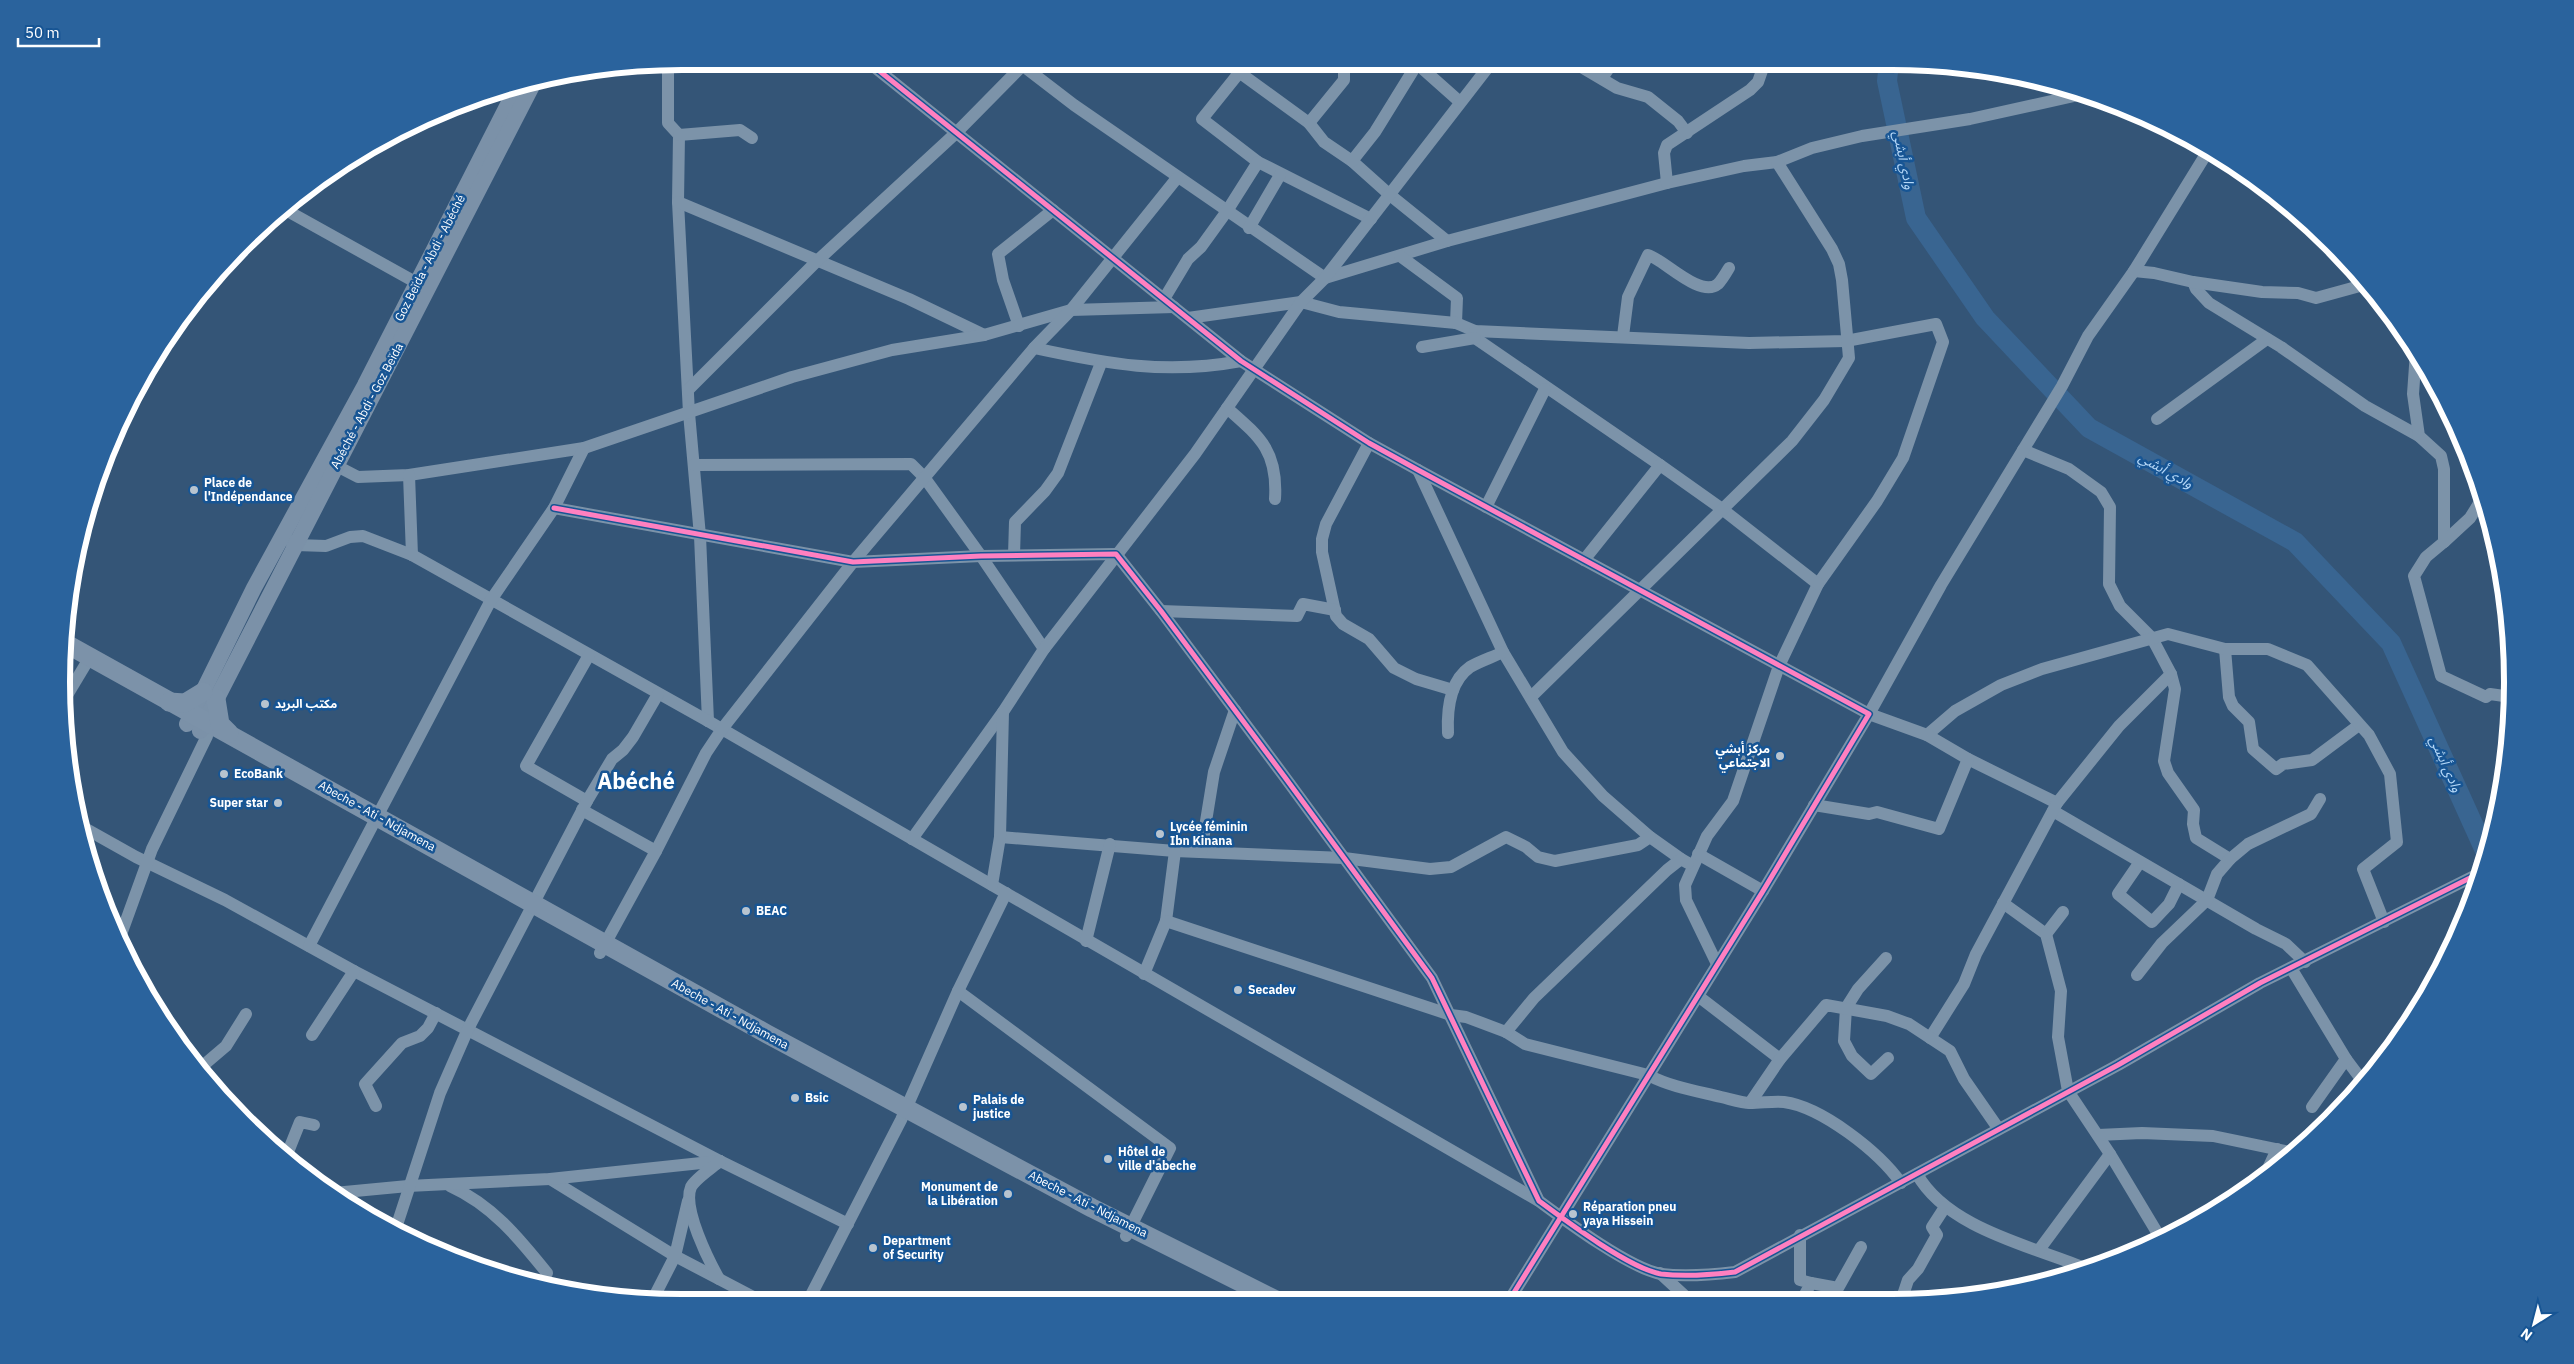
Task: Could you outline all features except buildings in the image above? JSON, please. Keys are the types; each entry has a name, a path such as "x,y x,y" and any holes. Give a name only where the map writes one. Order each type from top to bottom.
{"highway":[{"path":"71,649 87,662 198,725"},
{"path":"71,657 87,662 170,702 198,725"},
{"path":"170,702 185,703 210,696 220,724 233,738"},
{"name":"Abeche - Ati - Ndjamena","path":"198,725 764,1039 1090,1213 1246,1293"},
{"name":"Abeche - Ati - Ndjamena","path":"198,725 233,738 374,821"}],"main road":[{"path":"409,312 530,90"},
{"name":"Goz Beïda - Abdi - Abéché","path":"210,696 254,588 290,541 409,312 417,283 509,95"},
{"path":"198,725 210,696 290,541"}],"street":[{"path":"668,70 668,123 679,134 678,202 689,413 700,536 708,721"},
{"path":"877,70 1241,361 1369,443 1869,714 1928,735 2055,807 2140,862 2256,929 2286,944 2305,962"},
{"path":"688,390 817,262 956,133 1015,70"},
{"path":"1031,70 1178,178 1325,278 1447,241 1667,184 1744,166 1777,162 1812,148 1862,136 1970,119 2070,97"},
{"path":"1235,70 1309,123 1324,142 1352,161 1390,196 1447,241"},
{"path":"1309,123 1344,80 1344,70"},
{"path":"1352,161 1375,132 1412,70"},
{"path":"1424,70 1460,102"},
{"path":"912,839 1003,712 1044,649 1195,454 1301,302 1325,278 1372,219 1486,70"},
{"path":"1588,70 1617,88 1648,97 1678,121 1687,133"},
{"path":"1602,78 1608,70"},
{"path":"1667,184 1664,149 1750,90 1758,82 1762,70"},
{"path":"1239,73 1202,119 1258,162 1280,175 1372,219"},
{"path":"679,134 740,130 752,138"},
{"path":"1513,1294 1698,996 1869,714 1941,585 2062,386 2088,336 2134,271 2205,156"},
{"path":"1169,303 1188,259 1201,247 1227,212 1258,162"},
{"path":"1531,697 1792,441 1824,400 1849,358 1839,264 1832,249 1777,162"},
{"path":"1249,228 1280,175"},
{"path":"602,949 656,851 706,753 722,729 853,562 924,476 1034,348 1071,310 1178,178"},
{"path":"678,202 817,262 909,299 984,335"},
{"path":"1019,326 1003,280 998,254 1054,210"},
{"path":"290,212 417,283"},
{"path":"1623,336 1628,297 1648,255 1679,277 1710,286 1719,284 1729,268"},
{"path":"1400,256 1457,298 1456,323"},
{"path":"2134,271 2262,292 2298,293 2316,298 2359,286"},
{"path":"2193,282 2196,289 2209,303 2267,339 2365,406 2419,436 2441,456 2444,469 2444,542"},
{"path":"1188,318 1301,302 1339,312 1456,323 1475,335 1545,389 1660,465 1722,509 1818,584"},
{"path":"330,463 358,477 409,475 584,448 792,377 892,350 984,335 1071,310 1169,303"},
{"path":"1422,347 1475,335 1623,336 1749,342 1846,341 1936,324 1943,342 1903,458 1877,501 1818,584 1779,666 1734,801 1707,836 1685,885 1686,900 1717,964"},
{"path":"2157,419 2267,339"},
{"path":"1034,348 1101,363 1155,369 1206,368 1241,361"},
{"path":"1014,555 1015,522 1045,491 1058,473 1101,363"},
{"path":"2415,365 2413,394 2419,436"},
{"path":"1486,507 1545,389"},
{"path":"1226,408 1258,436 1272,462 1276,476 1275,498"},
{"path":"1369,443 1326,524 1322,539 1322,552 1336,616 1343,624 1368,639 1394,668 1416,680 1453,690"},
{"path":"309,946 491,600 554,508 584,448"},
{"path":"2023,450 2069,469 2101,492 2110,507 2109,584 2120,606 2152,638 2171,674 2175,689 2164,761 2168,773 2194,810 2193,824 2196,838 2230,859"},
{"path":"694,465 911,464 924,476 982,556 1044,649"},
{"path":"1584,560 1660,465"},
{"path":"1418,470 1503,652 1563,752 1584,777 1650,837 1693,866"},
{"path":"409,475 412,555"},
{"path":"2478,505 2470,518 2426,557 2414,576 2441,676 2486,697 2490,694 2504,696"},
{"path":"554,508 700,536 853,562 1014,555 1116,554"},
{"path":"290,541 326,546 350,537 363,536 412,555 722,729 1539,1201 1561,1218 1632,1263 1660,1274 1700,1276 1735,1272 1800,1235 1901,1183 2260,983 2472,877"},
{"path":"1116,554 1162,611 1432,978 1539,1201"},
{"path":"1162,611 1297,616 1303,604 1335,610"},
{"path":"1928,735 1955,712 2001,685 2042,669 2152,638 2168,634 2225,649 2268,649 2307,665 2369,735 2390,774 2397,842 2363,869 2384,922"},
{"path":"2225,649 2229,697 2233,706 2249,722 2253,749 2276,769 2283,764 2312,760 2359,725"},
{"path":"1448,733 1447,709 1453,690 1469,668 1503,652"},
{"path":"588,655 526,766 656,851"},
{"path":"70,690 87,662"},
{"path":"1930,1038 1964,984 2003,903 2055,807 2119,726 2171,674"},
{"path":"397,1223 440,1093 468,1029 585,805 612,759 623,750 633,737 658,694"},
{"path":"1202,852 1214,772 1235,710"},
{"path":"992,885 1000,836 1003,712"},
{"path":"123,929 198,725"},
{"path":"1814,805 1869,814 1877,812 1939,829 1968,759"},
{"path":"2137,975 2162,943 2207,900 2217,874 2230,859 2248,844 2311,814 2320,799"},
{"path":"89,830 146,862 225,900 354,971 720,1161 848,1224"},
{"path":"1000,836 1175,851 1344,858 1430,869 1451,867 1506,837 1526,847 1538,857 1555,861 1638,845 1650,837"},
{"path":"1086,940 1110,844"},
{"path":"1144,974 1166,921 1175,851"},
{"path":"1698,854 1763,890"},
{"path":"1506,1032 1556,976 1681,859"},
{"path":"2140,862 2118,894 2152,922 2169,904 2179,884"},
{"path":"812,1294 904,1114 958,992 1006,893"},
{"path":"2003,903 2046,934 2061,991 2058,1036 2068,1091 2110,1154 2158,1233"},
{"path":"2046,934 2063,912"},
{"path":"1166,921 1451,1015 1461,1015 1506,1032 1525,1044 1648,1075 1664,1084 1750,1103 1786,1102 1813,1112 1860,1140 1890,1167 1901,1183"},
{"path":"1886,958 1858,989 1846,1008 1844,1041 1852,1056 1871,1074 1888,1058"},
{"path":"2291,968 2346,1059 2360,1077"},
{"path":"312,1035 354,971"},
{"path":"958,992 1170,1148 1128,1232"},
{"path":"1698,996 1780,1059"},
{"path":"1750,1103 1780,1059 1826,1005 1902,1021 1950,1051 1964,1079 1998,1128"},
{"path":"376,1106 365,1084 402,1043 420,1036 428,1028 436,1013"},
{"path":"204,1065 226,1046 246,1014"},
{"path":"2312,1107 2346,1059"},
{"path":"288,1151 300,1122 314,1125"},
{"path":"2098,1135 2142,1133 2214,1136 2284,1150"},
{"path":"2039,1250 2110,1154"},
{"path":"344,1192 408,1186 550,1179 720,1161"},
{"path":"656,1293 675,1256 692,1186 720,1161"},
{"path":"1917,1174 1924,1186 1945,1207 1991,1232 2076,1266"},
{"path":"550,1179 675,1256 748,1294"},
{"path":"447,1185 473,1197 501,1219 547,1273"},
{"path":"689,1199 705,1253 719,1279"},
{"path":"1903,1294 1908,1280 1918,1269 1937,1235 1932,1227 1945,1207"},
{"path":"1800,1235 1800,1280 1812,1283 1838,1288 1861,1247"},
{"path":"1660,1274 1682,1294"},
{"path":"1805,1294 1812,1283"}],"waterway":[{"name":"وادي أبشي","path":"1888,70 1887,81 1916,218 1985,318 2089,428 2295,542 2391,643 2482,844"}],"cycle path":[{"path":"878,70 1241,361 1369,443 1869,714 1763,891 1513,1294"},
{"path":"554,508 853,562 981,556 1116,554 1284,776 1432,978 1539,1201 1615,1254 1648,1270 1661,1274 1698,1275 1735,1272 2118,1065 2260,983 2473,877"}],"place":[{"name":"Place de l'Indépendance","path":"194,490"},
{"name":"مكتب البريد","path":"265,704"},
{"name":"مركز أبشي الاجتماعي","path":"1780,756"},
{"name":"EcoBank","path":"224,774"},
{"name":"Super star","path":"278,803"},
{"name":"Lycée féminin Ibn Kinana","path":"1160,834"},
{"name":"BEAC","path":"746,911"},
{"name":"Secadev","path":"1238,990"},
{"name":"Bsic","path":"795,1098"},
{"name":"Palais de justice","path":"963,1107"},
{"name":"Hôtel de ville d'abeche","path":"1108,1159"},
{"name":"Monument de la Libération","path":"1008,1194"},
{"name":"Réparation pneu yaya Hissein","path":"1573,1214"},
{"name":"Department of Security","path":"873,1248"}],"district":[{"name":"Abéché","path":"636,781"}]}
